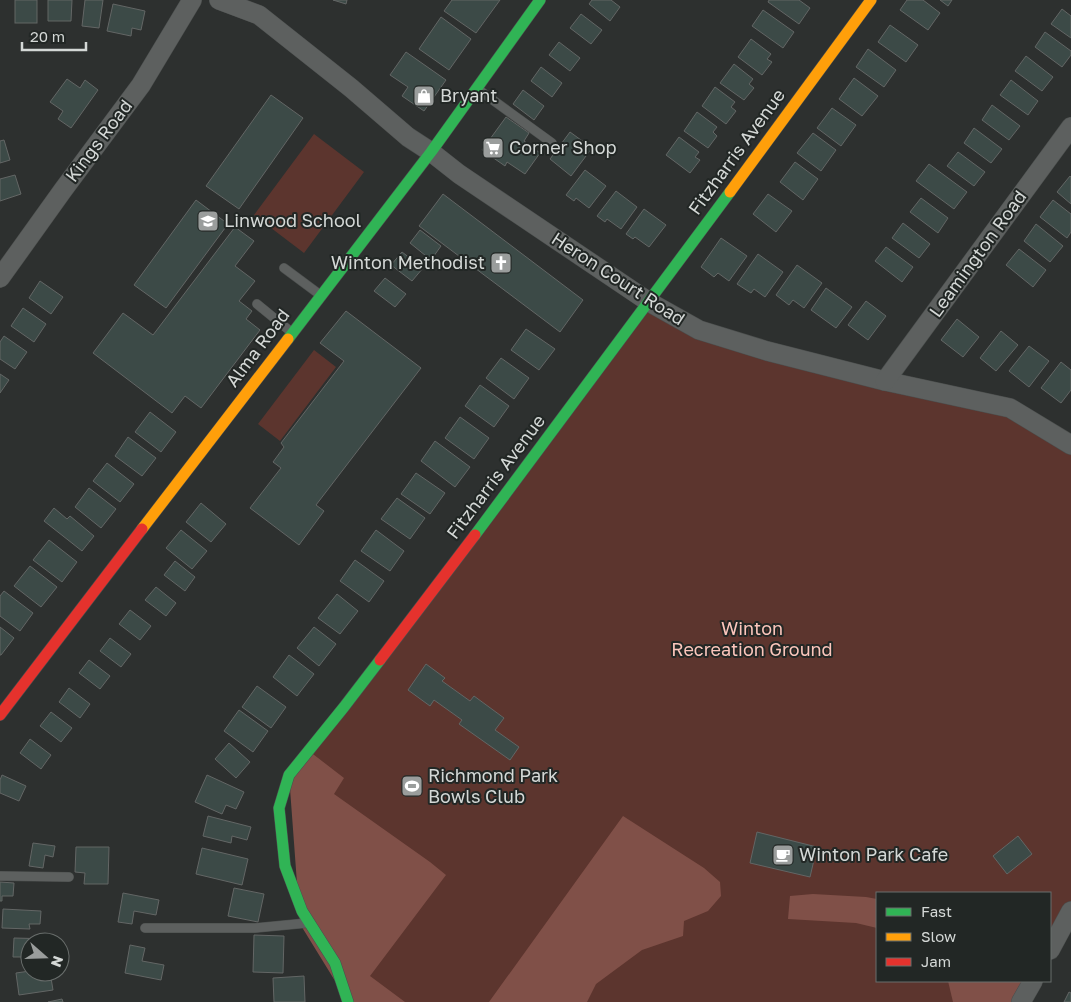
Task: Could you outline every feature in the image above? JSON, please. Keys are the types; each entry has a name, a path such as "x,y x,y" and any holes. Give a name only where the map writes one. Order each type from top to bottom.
{"street":[{"name":"Kings Road","path":"0,278 141,85 192,0"},
{"name":"Heron Court Road","path":"219,0 262,7 408,137 459,174 649,302 699,330 767,351 885,381 1010,408 1071,445"},
{"name":"Alma Road","path":"0,715 431,152 540,0"},
{"name":"Fitzharris Avenue","path":"348,1002 336,963 302,911 285,866 279,808 289,775 401,633 649,302 870,0"},
{"name":"Leamington Road","path":"885,381 1071,127"},
{"path":"1051,948 1071,911"},
{"path":"1021,1002 1032,982"}],"lane":[{"path":"477,89 552,143"},
{"path":"284,268 321,296"},
{"path":"257,304 292,332"},
{"path":"0,876 69,877"},
{"path":"145,928 254,928 310,923"}],"green space":[{"path":"314,134 364,172 304,253 254,215"},
{"name":"Winton Recreation Ground","path":"649,302 699,330 1010,408 1071,445 1071,911 1051,947 1051,892 876,892 876,982 1030,982 1019,1002 346,1002 289,775"},
{"path":"314,350 336,367 280,441 258,424"}],"shaded area":[{"path":"309,751 344,778 334,794 446,875 370,976 405,1002 348,1002 300,924 289,775"},
{"path":"623,816 704,868 720,882 721,896 708,911 684,921 683,936 642,950 596,984 587,1002 489,1002"},
{"path":"813,894 876,899 876,928 856,923 788,919 790,896"},
{"path":"948,982 1032,982 1021,1002 953,1002"}],"building":[{"path":"15,0 37,0 37,23 15,23"},
{"path":"48,0 72,0 71,21 48,21"},
{"path":"85,0 103,0 99,28 82,26"},
{"path":"333,0 347,0 346,4"},
{"path":"452,0 500,0 476,33 444,11"},
{"path":"592,0 611,0 620,7 610,21 589,4"},
{"path":"769,0 799,0 810,8 799,24 768,2"},
{"path":"907,0 923,0 940,13 928,30 900,10"},
{"path":"940,0 952,0 948,6"},
{"path":"113,4 145,11 141,30 132,28 131,36 107,31"},
{"path":"1062,9 1071,16 1071,38 1051,24"},
{"path":"763,10 794,32 783,48 752,26"},
{"path":"581,14 602,30 591,44 570,28"},
{"path":"441,17 471,39 449,70 419,49"},
{"path":"890,25 918,45 906,62 878,42"},
{"path":"1045,32 1071,51 1071,55 1062,67 1035,47"},
{"path":"751,39 771,54 767,59 772,62 762,75 738,57"},
{"path":"559,42 580,58 570,71 549,55"},
{"path":"868,49 896,70 884,87 856,67"},
{"path":"406,52 446,80 424,111 402,96 408,87 390,75"},
{"path":"1026,56 1053,77 1042,91 1015,71"},
{"path":"734,64 753,79 749,84 754,88 744,100 720,83"},
{"path":"541,67 562,83 552,97 531,81"},
{"path":"854,78 878,96 862,116 839,99"},
{"path":"67,79 80,88 85,80 98,90 71,128 58,119 63,111 50,102"},
{"path":"1011,80 1038,101 1028,115 1000,95"},
{"path":"715,87 735,102 731,107 736,111 726,124 702,106"},
{"path":"523,90 544,106 534,120 513,104"},
{"path":"271,95 303,118 239,209 206,186"},
{"path":"992,105 1020,126 1009,140 982,120"},
{"path":"832,108 856,125 841,146 817,128"},
{"path":"697,112 717,127 713,132 717,136 708,148 684,131"},
{"path":"506,117 529,133 524,141 540,153 525,174 507,162 505,166 482,150"},
{"path":"974,128 1002,149 991,163 964,143"},
{"path":"570,132 592,148 571,176 550,159"},
{"path":"813,133 836,150 821,171 797,153"},
{"path":"679,137 699,152 695,157 700,160 690,173 666,155"},
{"path":"4,140 10,160 0,163 0,141"},
{"path":"958,152 985,172 974,186 947,166"},
{"path":"795,162 818,179 803,200 780,182"},
{"path":"929,164 967,192 954,209 916,181"},
{"path":"585,170 606,186 589,208 576,198 574,201 566,195"},
{"path":"15,175 21,194 0,201 0,179"},
{"path":"1071,177 1071,204 1057,192"},
{"path":"616,191 637,207 621,229 607,219 605,222 597,216"},
{"name":"Winton Methodist","path":"443,194 583,300 560,332 419,226"},
{"path":"768,194 792,211 776,232 753,214"},
{"path":"921,198 948,218 938,233 910,212"},
{"path":"196,200 228,224 166,308 134,285"},
{"path":"1053,200 1071,214 1071,232 1067,238 1040,217"},
{"path":"644,209 666,225 649,247 635,237 633,239 626,234"},
{"path":"903,223 930,244 919,258 892,238"},
{"path":"1036,224 1063,246 1050,262 1024,241"},
{"path":"235,227 254,241 235,266 255,281 239,301 252,311 246,319 260,330 201,408 185,396 172,413 93,353 123,313 153,335"},
{"path":"420,230 441,246 431,260 410,243"},
{"path":"721,238 747,256 729,281 718,273 714,277 701,267"},
{"path":"886,247 913,267 902,282 875,261"},
{"path":"1019,249 1046,270 1033,287 1006,265"},
{"path":"402,252 423,268 412,281 391,265"},
{"path":"758,254 783,272 765,297 754,289 751,293 737,284"},
{"path":"797,265 822,283 804,308 793,300 789,305 776,295"},
{"path":"385,278 406,294 395,307 374,291"},
{"path":"40,281 63,297 51,314 29,298"},
{"path":"826,288 852,307 836,328 811,310"},
{"path":"866,301 886,316 868,340 848,325"},
{"path":"23,308 46,324 34,342 11,326"},
{"path":"346,311 421,368 316,505 324,511 299,545 250,508 281,468 273,462 284,447 281,443 344,361 320,343"},
{"path":"957,319 979,337 963,357 941,340"},
{"path":"526,329 555,349 539,370 511,350"},
{"path":"1001,331 1018,345 996,371 980,358"},
{"path":"4,336 27,352 15,369 0,359 0,342"},
{"path":"1029,346 1049,361 1029,387 1009,371"},
{"path":"501,358 529,378 514,399 486,378"},
{"path":"1061,362 1071,370 1071,390 1061,403 1041,388"},
{"path":"0,374 9,380 0,393"},
{"path":"480,385 509,406 494,427 465,406"},
{"path":"150,412 176,432 161,452 135,432"},
{"path":"460,417 489,438 474,459 445,438"},
{"path":"128,437 156,458 142,476 115,456"},
{"path":"435,441 470,467 455,487 421,461"},
{"path":"107,463 134,484 120,502 93,481"},
{"path":"416,473 445,493 430,514 401,494"},
{"path":"89,488 116,509 101,528 75,507"},
{"path":"397,498 425,518 410,539 381,519"},
{"path":"201,503 226,524 211,542 186,522"},
{"path":"54,508 67,519 70,516 94,536 82,551 44,521"},
{"path":"181,530 207,551 192,569 166,548"},
{"path":"376,530 404,551 390,571 361,551"},
{"path":"49,540 77,562 62,582 33,560"},
{"path":"355,560 384,581 369,602 340,581"},
{"path":"175,561 195,577 185,591 164,575"},
{"path":"30,566 57,587 41,607 14,586"},
{"path":"156,587 176,603 166,616 145,600"},
{"path":"4,591 33,613 20,631 0,616 0,596"},
{"path":"337,594 358,611 340,634 318,618"},
{"path":"130,610 151,626 140,640 119,624"},
{"path":"0,627 14,638 1,655 0,655"},
{"path":"314,627 336,644 319,666 297,648"},
{"path":"110,638 131,654 121,667 100,651"},
{"path":"289,655 314,674 297,696 273,677"},
{"path":"89,660 110,676 100,689 79,673"},
{"path":"426,664 445,678 442,681 470,701 474,696 504,718 495,730 519,747 510,760 459,724 462,720 434,700 430,706 408,690"},
{"path":"257,686 286,707 271,728 242,707"},
{"path":"69,688 90,704 80,718 59,702"},
{"path":"239,710 268,731 253,752 224,731"},
{"path":"51,712 72,728 61,742 40,726"},
{"path":"30,739 51,755 41,769 20,753"},
{"path":"229,743 250,762 236,778 215,759"},
{"path":"2,775 26,786 19,801 0,793"},
{"path":"207,775 244,792 236,809 226,805 222,814 195,802"},
{"path":"208,816 251,827 247,840 232,836 231,843 203,836"},
{"name":"Winton Park Cafe","path":"757,832 817,847 810,877 750,863"},
{"path":"1018,836 1032,854 1007,874 993,856"},
{"path":"33,843 55,846 53,857 45,855 43,868 29,866"},
{"path":"76,847 109,847 108,884 84,884 85,873 75,872"},
{"path":"202,848 248,859 242,885 196,874"},
{"path":"0,882 14,883 13,896 2,896 2,901 0,901"},
{"path":"234,888 264,894 258,922 228,916"},
{"path":"123,893 159,900 156,915 134,911 132,924 118,922"},
{"path":"3,909 41,911 40,924 29,924 30,929 2,928"},
{"path":"254,935 284,936 283,973 253,972"},
{"path":"14,938 20,938 20,957 13,957"},
{"path":"130,945 145,948 142,961 164,965 161,980 125,973"},
{"path":"20,972 20,982 52,982 53,990 19,995 16,973"},
{"path":"304,976 305,1002 274,1002 273,978"},
{"path":"1069,992 1071,993 1071,1002 1064,1002"},
{"path":"62,999 63,1002 48,1002"}],"traffic: fast":[{"path":"288,339 431,152 540,0"},
{"path":"475,535 730,192"},
{"path":"348,1002 335,963 302,911 285,866 279,808 289,775 380,660"}],"traffic: slow":[{"path":"730,192 871,0"},
{"path":"142,529 288,339"}],"traffic: jam":[{"path":"0,715 142,529"},
{"path":"380,660 475,535"}],"place":[{"name":"Bryant","path":"424,96"},
{"name":"Corner Shop","path":"493,148"},
{"name":"Linwood School","path":"208,221"},
{"name":"Winton Methodist","path":"501,263"},
{"name":"Richmond Park Bowls Club","path":"412,786"},
{"name":"Winton Park Cafe","path":"783,855"}]}
